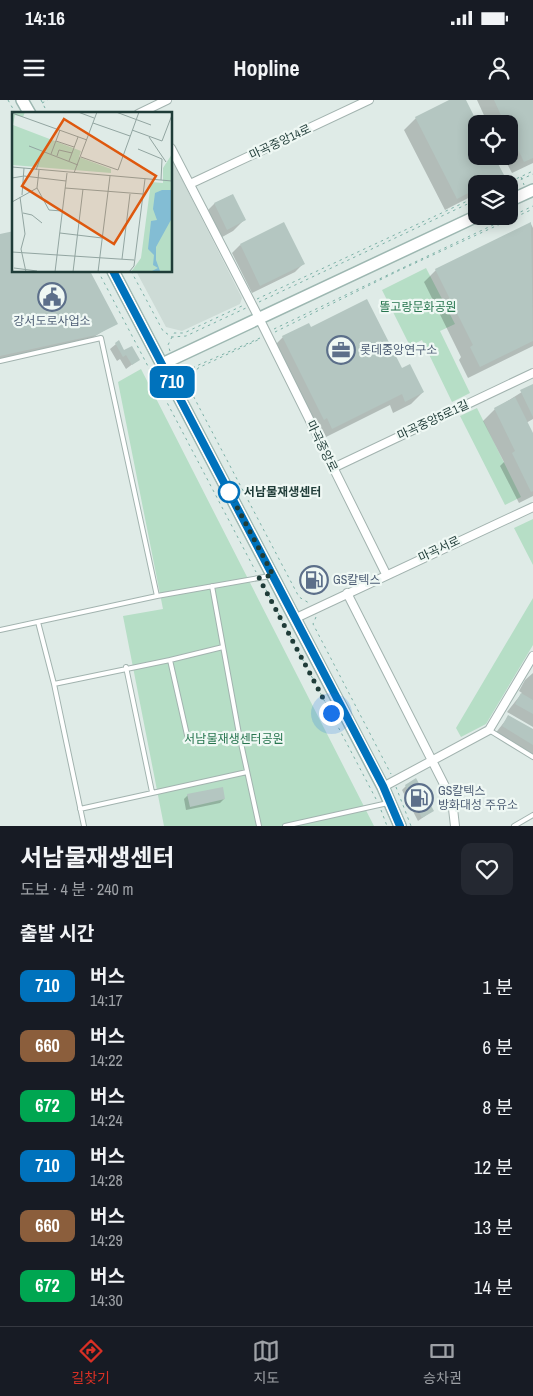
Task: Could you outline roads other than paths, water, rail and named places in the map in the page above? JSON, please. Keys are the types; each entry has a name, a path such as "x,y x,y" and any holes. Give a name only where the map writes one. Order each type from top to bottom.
{"main road":[{"path":"22,100 29,112"},
{"path":"518,197 533,190"},
{"path":"162,364 468,220"},
{"path":"114,272 383,786 384,804 400,826"}],"street":[{"path":"151,111 167,100"},
{"name":"마곡중앙14로","path":"190,184 369,100"},
{"path":"172,150 259,318"},
{"name":"마곡중앙로","path":"259,318 386,574"},
{"name":"마곡중앙5로1길","path":"333,468 533,373"},
{"name":"마곡서로","path":"296,618 386,574 533,508"},
{"path":"347,593 452,800 455,826"},
{"path":"383,786 488,730 533,656"}],"lane":[{"path":"0,361 101,338 157,596"},
{"path":"0,630 157,596 273,575"},
{"path":"212,586 239,734 259,826"},
{"path":"38,622 54,684 84,826"},
{"path":"54,684 223,647"},
{"path":"170,660 187,735 193,743 239,734"},
{"path":"126,667 152,792"},
{"path":"488,730 533,757"},
{"path":"80,809 247,772"},
{"path":"285,826 384,804"},
{"path":"514,826 533,815"}],"place":[{"name":"강서도로사업소","path":"52,297"},
{"name":"롯데중앙연구소","path":"341,350"},
{"name":"서남물재생센터","path":"229,492"},
{"name":"GS칼텍스","path":"314,580"},
{"name":"GS칼텍스 방화대성 주유소","path":"419,798"}],"park label":[{"name":"똘고랑문화공원","path":"418,307"},
{"name":"서남물재생센터공원","path":"234,739"}]}
